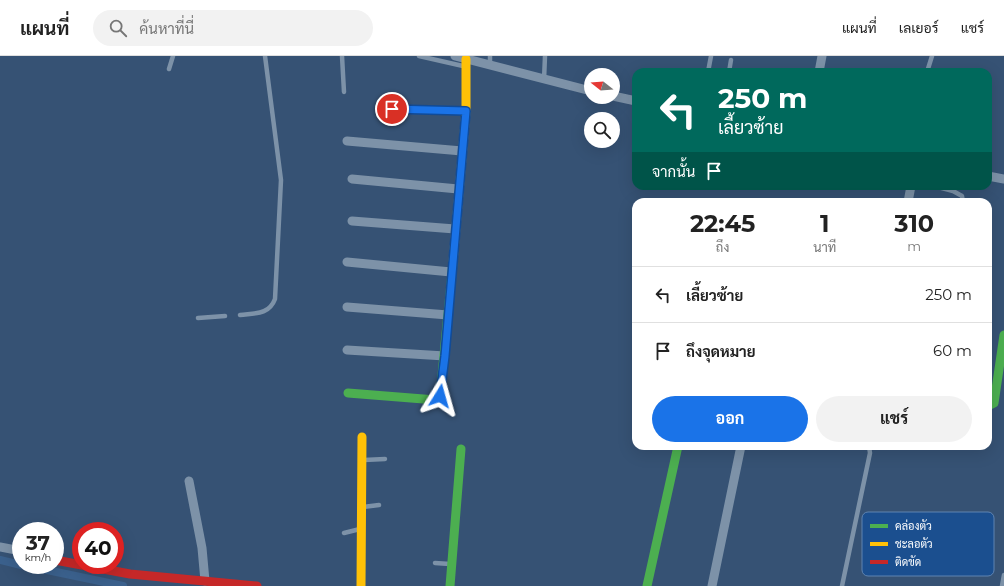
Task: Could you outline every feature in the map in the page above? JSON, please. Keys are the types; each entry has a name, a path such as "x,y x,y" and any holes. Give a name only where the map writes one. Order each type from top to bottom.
{"street":[{"path":"454,56 467,62 490,61 544,80 584,89"},
{"path":"820,68 822,56"},
{"path":"348,392 438,399 445,356 458,189 466,111 466,86 464,79 467,62"},
{"path":"620,98 632,100"},
{"path":"347,141 462,151"},
{"path":"992,176 1004,178"},
{"path":"352,180 458,189"},
{"path":"352,221 455,229"},
{"path":"347,262 451,272"},
{"path":"346,307 448,315"},
{"path":"992,404 994,403 1004,335"},
{"path":"347,350 445,356"},
{"path":"361,586 362,438"},
{"path":"450,586 461,449"},
{"path":"647,586 677,450"},
{"path":"712,586 740,450"},
{"path":"189,481 203,554 205,581"},
{"path":"0,546 12,549"},
{"path":"64,562 115,572 257,586"}],"lane":[{"path":"169,69 173,56"},
{"path":"240,315 263,312 270,309 276,299 281,180 265,56"},
{"path":"342,56 344,92"},
{"path":"419,56 467,62"},
{"path":"544,80 545,56"},
{"path":"709,68 711,56"},
{"path":"928,68 932,56"},
{"path":"729,68 731,60"},
{"path":"392,109 466,111"},
{"path":"956,190 962,198"},
{"path":"198,318 225,316"},
{"path":"842,586 870,450"},
{"path":"362,460 385,459"},
{"path":"362,507 379,505"},
{"path":"344,533 361,528"},
{"path":"435,563 452,564"},
{"path":"1002,586 1004,575"}],"waterway":[{"path":"0,560 12,563"},
{"path":"64,574 123,586"}],"traffic: fast":[{"path":"348,393 436,400 440,396 453,262"},
{"path":"992,404 994,403 1004,335"},
{"path":"450,586 461,449"},
{"path":"647,586 677,450"}],"traffic: slow":[{"path":"453,262 466,111 466,59"},
{"path":"361,586 362,437"}],"traffic: jam":[{"path":"64,562 130,574 257,586"}],"route":[{"path":"392,109 466,111 458,189 445,356 440,396"}]}
